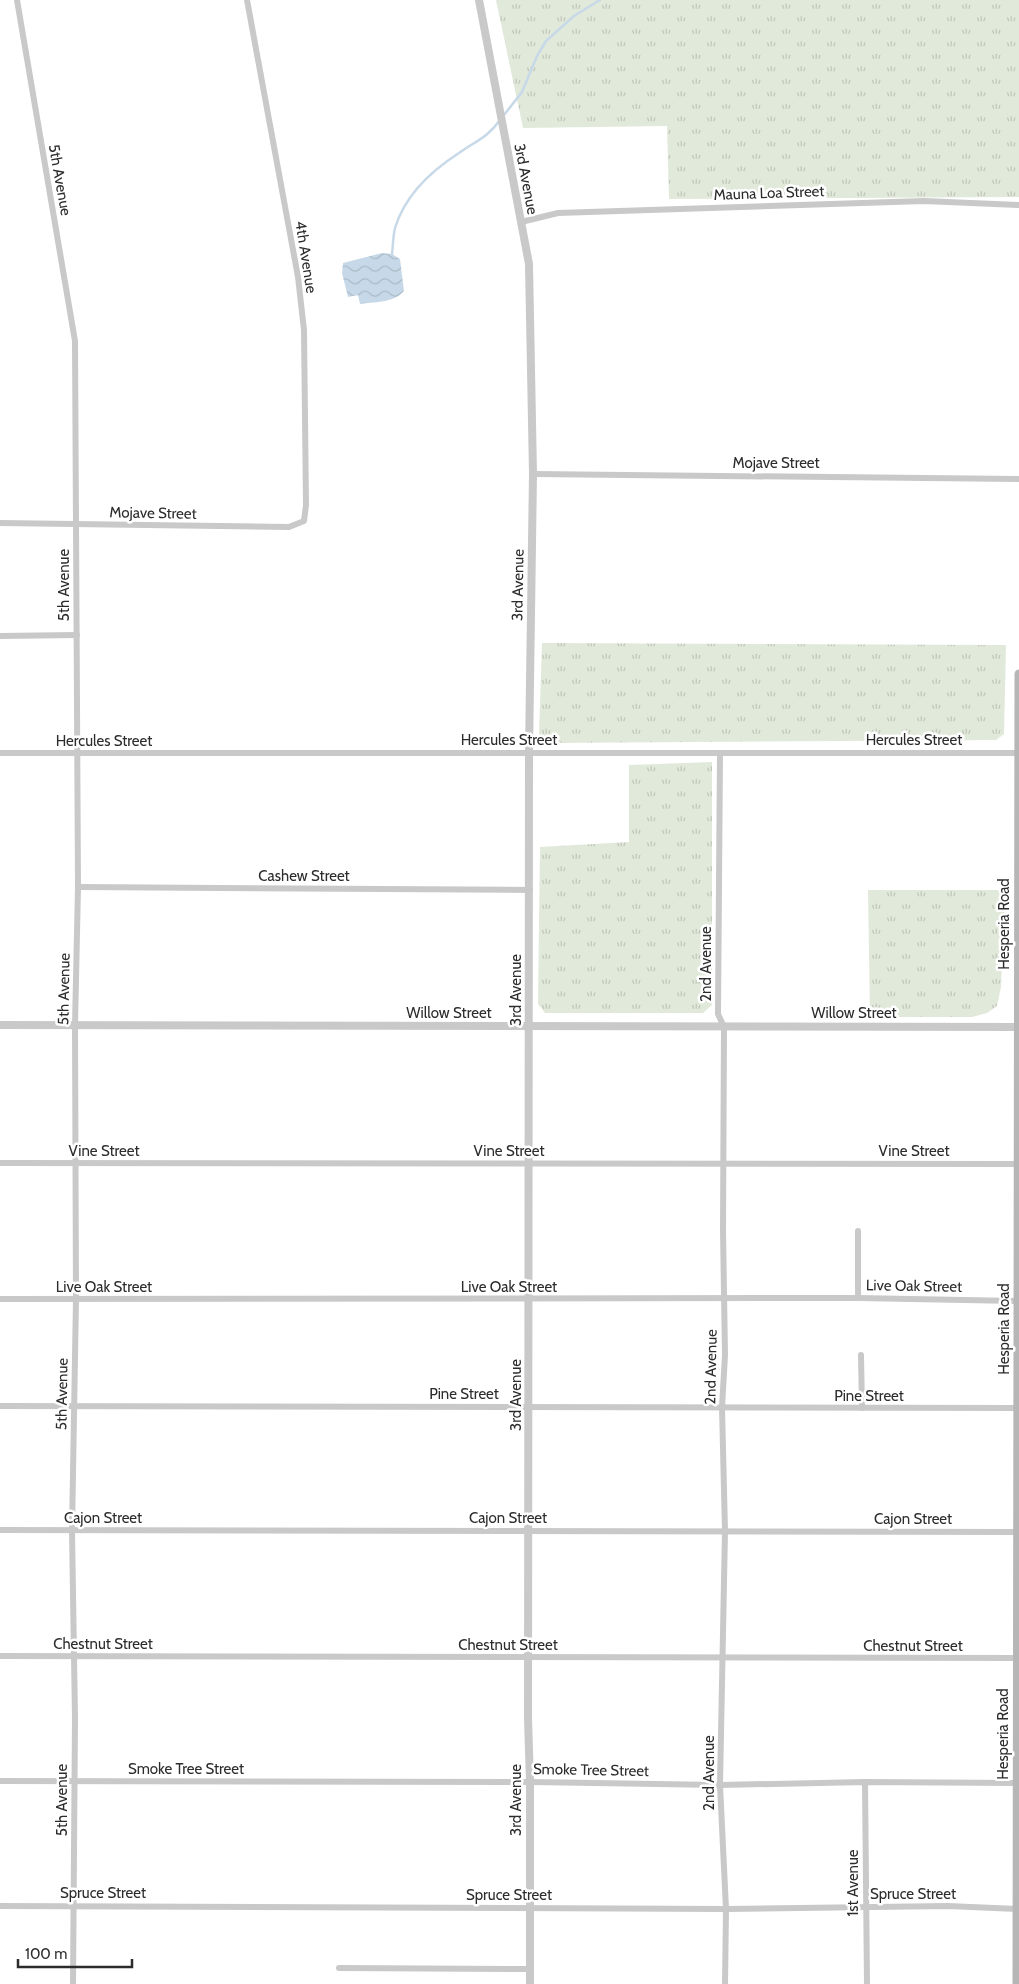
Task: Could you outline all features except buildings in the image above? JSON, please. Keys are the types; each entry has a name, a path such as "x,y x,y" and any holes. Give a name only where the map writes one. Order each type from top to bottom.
{"main road":[{"name":"Hesperia Road","path":"1017,1984 1019,674"}],"street":[{"name":"5th Avenue","path":"17,0 75,341 78,887 75,1025 76,1299 72,1530 75,1656 74,1984"},
{"name":"4th Avenue","path":"247,0 296,266 304,330 306,505 304,521"},
{"name":"3rd Avenue","path":"479,0 529,264 533,474 529,1027 530,1406 528,1719 530,1782 530,1984"},
{"name":"Mauna Loa Street","path":"521,222 558,213 924,201 1019,205"},
{"name":"Mojave Street","path":"533,474 1019,479"},
{"name":"Mojave Street","path":"0,523 288,527 304,521"},
{"path":"0,636 77,635"},
{"name":"Hercules Street","path":"0,753 1018,753"},
{"name":"2nd Avenue","path":"720,753 718,1014 724,1027 725,1355 722,1407 725,1531 720,1784 726,1910 725,1984"},
{"name":"Cashew Street","path":"78,887 530,890"},
{"name":"Willow Street","path":"0,1025 1018,1027"},
{"name":"Vine Street","path":"0,1163 1018,1164"},
{"path":"858,1232 858,1298"},
{"name":"Live Oak Street","path":"0,1299 529,1300 858,1298 1018,1301"},
{"path":"862,1355 862,1408"},
{"name":"Pine Street","path":"0,1406 1017,1408"},
{"name":"Cajon Street","path":"0,1530 1017,1532"},
{"name":"Chestnut Street","path":"0,1656 1016,1658"},
{"name":"Smoke Tree Street","path":"0,1781 720,1784 865,1782 1017,1783"},
{"name":"1st Avenue","path":"865,1782 867,1984"},
{"name":"Spruce Street","path":"0,1906 726,1910 948,1906 1017,1909"},
{"path":"339,1968 530,1969"}],"green space":[{"path":"496,0 1019,0 1019,197 669,199 667,126 523,128"},
{"path":"542,643 1006,645 1004,734 996,740 547,743 539,734"},
{"path":"712,762 712,1005 703,1013 545,1013 538,1004 540,847 629,842 629,765"},
{"path":"868,890 1005,890 1001,987 997,1006 987,1013 972,1017 870,1017"}],"water":[{"path":"382,253 392,254 400,259 404,291 389,300 360,304 358,295 348,297 342,273 343,263"}],"waterway":[{"path":"504,115 522,92 537,56 546,41 574,16 600,0"},
{"path":"392,254 393,238 399,216 420,185 449,160 486,135 500,120"}]}
